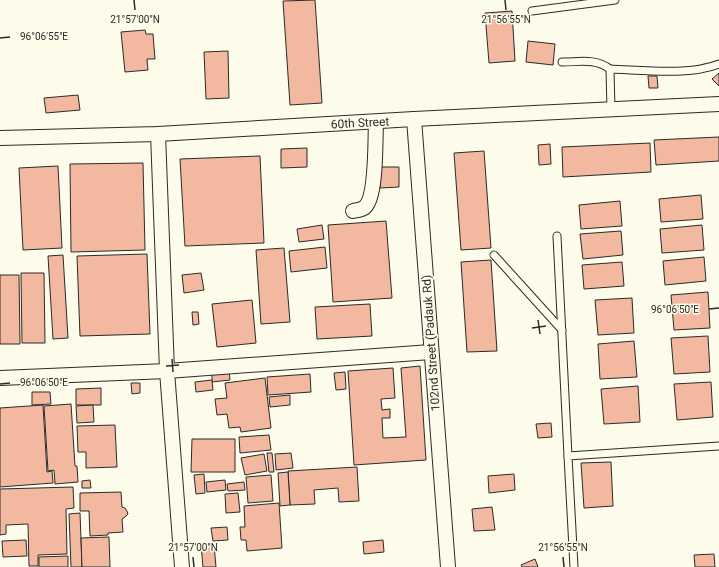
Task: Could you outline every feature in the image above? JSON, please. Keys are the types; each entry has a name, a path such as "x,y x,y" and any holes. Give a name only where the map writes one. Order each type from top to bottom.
{"street":[{"name":"60th Street","path":"0,138 158,134 719,104"},
{"name":"102nd Street (Padauk Rd)","path":"414,120 448,567"},
{"path":"353,210 362,209 366,206 370,195 374,170 376,122"},
{"path":"158,134 167,370 182,567"},
{"path":"0,378 167,370 431,352"}],"lane":[{"path":"532,10 615,0"},
{"path":"562,62 596,62 610,69 676,71 709,68 719,64"},
{"path":"610,69 611,110"},
{"path":"557,236 574,567"},
{"path":"494,255 562,330"},
{"path":"568,456 719,446"}],"building":[{"path":"315,0 322,103 290,105 283,1"},
{"path":"512,11 515,61 489,63 485,13"},
{"path":"145,30 146,34 153,34 155,59 147,59 148,70 125,72 121,32"},
{"path":"528,41 555,44 553,65 526,62"},
{"path":"228,51 229,98 206,99 204,52"},
{"path":"719,73 719,86 712,79"},
{"path":"648,76 657,76 658,88 649,88"},
{"path":"78,95 80,110 46,113 44,98"},
{"path":"719,137 719,161 656,165 654,140"},
{"path":"650,143 651,172 563,177 562,147"},
{"path":"550,144 551,164 539,165 538,145"},
{"path":"307,148 307,167 281,168 281,149"},
{"path":"484,151 491,248 461,250 454,153"},
{"path":"260,156 264,243 185,246 180,159"},
{"path":"143,163 145,250 71,252 70,164"},
{"path":"58,166 62,248 23,250 19,168"},
{"path":"379,167 399,167 399,187 380,188"},
{"path":"701,195 703,219 661,222 659,199"},
{"path":"620,201 622,226 581,229 579,205"},
{"path":"386,221 392,298 333,302 328,225"},
{"path":"322,225 324,239 299,242 297,229"},
{"path":"702,225 704,250 662,253 660,229"},
{"path":"621,231 623,255 583,259 580,234"},
{"path":"325,247 327,268 291,272 289,251"},
{"path":"284,248 290,322 261,324 256,250"},
{"path":"147,254 150,334 80,336 77,256"},
{"path":"63,255 68,338 53,339 48,256"},
{"path":"704,257 706,281 665,285 663,261"},
{"path":"491,260 497,351 467,352 461,262"},
{"path":"622,262 624,286 584,289 582,265"},
{"path":"21,273 44,273 45,343 22,343"},
{"path":"201,273 204,290 184,293 182,275"},
{"path":"0,275 19,275 20,344 0,344"},
{"path":"708,292 710,328 674,330 671,295"},
{"path":"632,298 634,333 598,335 595,300"},
{"path":"252,300 256,343 217,347 212,304"},
{"path":"370,304 372,336 317,339 315,307"},
{"path":"192,312 198,312 199,324 193,325"},
{"path":"708,336 710,372 674,374 671,338"},
{"path":"634,341 637,377 600,379 598,344"},
{"path":"420,366 426,460 354,465 348,371 393,368 395,398 381,399 382,410 390,409 390,418 382,418 383,438 406,437 401,368"},
{"path":"229,371 230,380 212,382 212,373"},
{"path":"345,372 346,389 336,390 334,373"},
{"path":"310,374 311,392 268,395 267,377"},
{"path":"265,378 271,428 241,432 240,427 229,428 227,414 217,415 215,399 227,398 225,383"},
{"path":"212,380 213,390 196,392 195,382"},
{"path":"711,382 713,417 677,420 674,384"},
{"path":"131,383 140,383 140,393 132,394"},
{"path":"638,386 640,422 604,424 601,389"},
{"path":"101,388 101,405 76,405 76,389"},
{"path":"32,392 50,392 51,404 32,405"},
{"path":"290,395 290,405 270,407 269,397"},
{"path":"71,404 75,466 77,466 78,482 55,484 54,470 48,471 44,406"},
{"path":"43,405 47,472 52,471 53,483 0,487 0,408"},
{"path":"93,405 94,422 77,423 76,406"},
{"path":"551,423 552,437 538,438 536,424"},
{"path":"115,425 117,467 86,468 86,452 78,452 77,426"},
{"path":"269,435 271,450 240,453 239,437"},
{"path":"192,439 235,439 235,472 191,472"},
{"path":"267,453 272,453 274,472 269,472"},
{"path":"291,453 293,468 276,470 275,454"},
{"path":"264,454 267,471 245,475 241,458"},
{"path":"611,462 613,506 584,508 581,463"},
{"path":"357,467 359,501 339,502 338,488 314,490 315,504 290,505 288,471"},
{"path":"288,472 290,505 280,506 278,473"},
{"path":"204,474 205,493 196,494 194,475"},
{"path":"514,474 515,490 489,493 488,476"},
{"path":"271,475 273,501 248,503 246,477"},
{"path":"90,480 91,488 82,488 82,481"},
{"path":"225,480 226,490 207,492 206,482"},
{"path":"244,482 245,490 228,491 227,484"},
{"path":"73,487 74,508 66,509 67,554 38,555 38,566 29,566 28,524 6,525 6,534 0,535 0,489"},
{"path":"121,492 122,507 125,508 128,514 122,519 123,532 90,536 89,511 80,511 80,493"},
{"path":"238,493 240,512 226,513 225,494"},
{"path":"279,503 282,548 247,551 246,540 241,540 240,527 245,527 244,506"},
{"path":"492,507 495,530 474,531 472,509"},
{"path":"80,513 82,567 71,567 69,514"},
{"path":"227,527 228,540 213,541 211,528"},
{"path":"109,537 110,567 82,567 81,538"},
{"path":"26,540 27,556 3,557 2,541"},
{"path":"383,540 384,552 364,554 363,542"},
{"path":"214,544 216,567 203,567 201,545"},
{"path":"714,554 715,567 695,567 694,555"},
{"path":"68,556 68,567 39,567 39,557"},
{"path":"535,559 538,567 522,567 521,565"}]}
